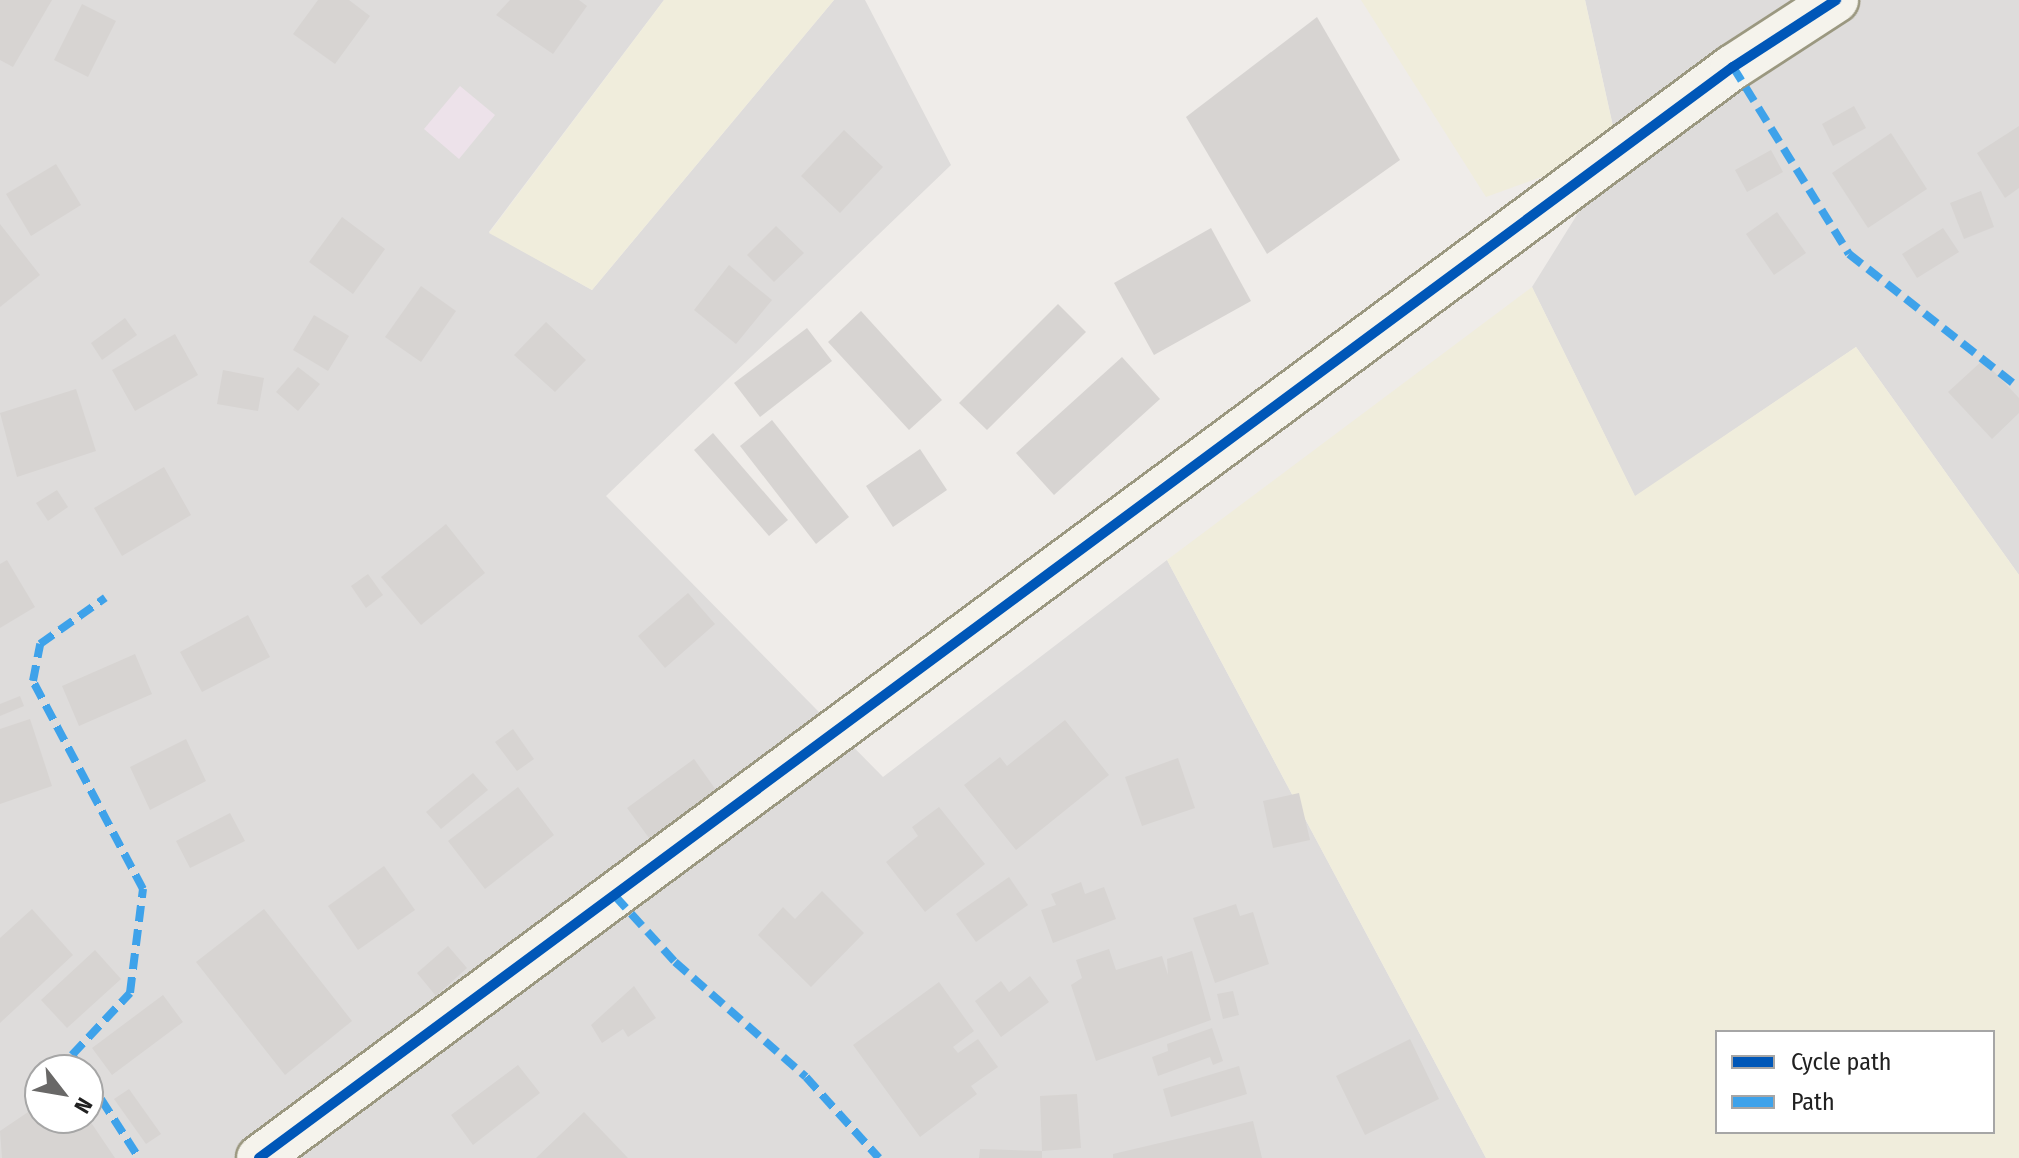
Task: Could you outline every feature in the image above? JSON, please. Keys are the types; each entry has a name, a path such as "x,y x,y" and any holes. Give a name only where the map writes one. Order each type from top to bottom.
{"street":[{"path":"259,1158 1733,67 1836,0"}],"shaded area":[{"path":"0,0 664,0 489,232 592,290 834,0 865,0 951,165 606,496 883,777 1167,560 1486,1158 0,1158"},
{"path":"664,0 834,0 592,290 489,233"},
{"path":"1361,0 1585,0 1618,149 1486,197"},
{"path":"1585,0 2019,0 2019,575 1856,347 1635,497 1532,287 1618,149"},
{"path":"460,86 495,115 459,159 424,129"},
{"path":"1532,287 1635,496 1856,347 2019,575 2019,1158 1486,1158 1167,560"}],"building":[{"path":"0,0 52,0 13,67 0,60"},
{"path":"318,0 349,0 370,16 335,64 293,34"},
{"path":"510,0 579,0 587,6 553,54 496,15"},
{"path":"82,4 116,21 88,77 54,60"},
{"path":"1317,17 1400,160 1267,254 1186,117"},
{"path":"1854,106 1866,128 1833,146 1822,124"},
{"path":"2019,126 2019,188 2005,198 1977,153"},
{"path":"844,130 883,167 840,213 801,176"},
{"path":"1891,133 1927,189 1868,228 1832,173"},
{"path":"1771,150 1783,172 1747,192 1735,170"},
{"path":"56,164 81,205 31,236 6,194"},
{"path":"1981,191 1994,227 1964,239 1950,203"},
{"path":"1777,212 1806,253 1774,275 1746,234"},
{"path":"342,217 385,249 353,294 309,262"},
{"path":"0,224 40,275 0,307"},
{"path":"776,226 804,253 774,282 747,255"},
{"path":"1211,228 1251,301 1154,355 1114,283"},
{"path":"1943,228 1959,252 1917,278 1902,254"},
{"path":"729,265 772,300 736,344 694,310"},
{"path":"421,286 456,311 421,362 385,337"},
{"path":"1058,304 1086,332 987,430 959,403"},
{"path":"861,311 942,400 909,430 828,342"},
{"path":"314,315 349,336 328,371 293,350"},
{"path":"125,318 137,335 102,360 91,343"},
{"path":"546,322 586,360 555,392 514,355"},
{"path":"807,328 832,361 760,417 734,383"},
{"path":"175,334 198,375 135,411 112,370"},
{"path":"1122,357 1160,399 1054,495 1016,453"},
{"path":"1983,360 2019,398 2019,413 1992,439 1948,392"},
{"path":"298,367 320,384 298,411 276,392"},
{"path":"223,370 264,378 258,411 217,404"},
{"path":"76,389 96,451 17,477 0,413"},
{"path":"772,420 849,517 816,544 740,446"},
{"path":"713,433 788,520 769,536 694,450"},
{"path":"920,449 947,490 893,527 866,486"},
{"path":"164,467 191,515 122,556 94,508"},
{"path":"57,490 68,507 48,521 36,503"},
{"path":"446,524 485,573 421,625 381,577"},
{"path":"7,560 35,607 0,628 0,564"},
{"path":"368,574 383,595 366,608 351,586"},
{"path":"688,593 715,624 665,668 638,636"},
{"path":"248,615 270,657 202,692 180,652"},
{"path":"135,654 152,694 79,726 62,686"},
{"path":"20,696 24,706 0,716 0,704"},
{"path":"30,719 52,786 0,804 0,729"},
{"path":"1065,720 1109,775 1016,850 964,785 1000,757 1007,766"},
{"path":"513,729 534,759 517,771 495,742"},
{"path":"186,739 206,781 150,810 130,767"},
{"path":"1178,758 1195,808 1142,826 1125,777"},
{"path":"694,759 716,790 649,838 627,808"},
{"path":"473,773 488,790 441,829 426,812"},
{"path":"518,787 554,835 485,889 448,841"},
{"path":"1299,793 1310,840 1273,848 1263,801"},
{"path":"939,807 985,864 925,912 886,862 918,836 912,827"},
{"path":"230,813 245,841 190,868 176,841"},
{"path":"384,866 415,910 358,950 328,906"},
{"path":"1009,877 1028,905 976,942 956,914"},
{"path":"1081,882 1085,894 1104,887 1116,919 1053,943 1041,910 1056,905 1051,894"},
{"path":"822,891 864,933 811,987 758,935 783,907 795,919"},
{"path":"1236,904 1240,916 1253,912 1269,964 1215,983 1193,918"},
{"path":"32,909 73,955 0,1023 0,938"},
{"path":"264,909 352,1021 285,1075 196,962"},
{"path":"448,946 467,968 436,996 417,973"},
{"path":"1109,949 1116,970 1162,956 1168,975 1167,959 1192,951 1211,1020 1096,1061 1071,985 1082,978 1076,960"},
{"path":"95,950 121,979 67,1028 41,1000"},
{"path":"1030,976 1049,1002 1001,1037 975,1001 1001,981 1009,992"},
{"path":"939,982 974,1031 953,1047 958,1053 978,1039 998,1067 971,1086 977,1094 920,1137 853,1045"},
{"path":"634,986 656,1018 628,1037 623,1029 602,1043 591,1025"},
{"path":"1233,991 1239,1015 1223,1019 1217,994"},
{"path":"163,995 183,1022 112,1075 104,1064 104,1054 96,1054 92,1048"},
{"path":"1212,1028 1223,1061 1213,1065 1210,1057 1158,1076 1152,1057 1168,1051 1167,1044"},
{"path":"1410,1039 1439,1099 1365,1135 1336,1076"},
{"path":"518,1065 540,1093 473,1145 451,1115"},
{"path":"1239,1066 1247,1094 1171,1117 1163,1089"},
{"path":"129,1089 161,1134 146,1144 114,1099"},
{"path":"1077,1094 1081,1148 1042,1151 1040,1096"},
{"path":"584,1112 628,1158 536,1158"},
{"path":"24,1115 24,1134 99,1134 115,1158 2,1158 0,1131"},
{"path":"1253,1121 1262,1158 1113,1158 1113,1154"},
{"path":"980,1149 1042,1151 1042,1158 979,1158"}],"marked path":[{"path":"1733,67 1849,254 2019,388"},
{"path":"73,1054 130,993 143,889 33,681 40,644 105,598"},
{"path":"615,896 675,962 806,1077 879,1158"},
{"path":"104,1104 139,1158"}],"cycle path":[{"path":"259,1158 1733,67 1836,0"}]}
